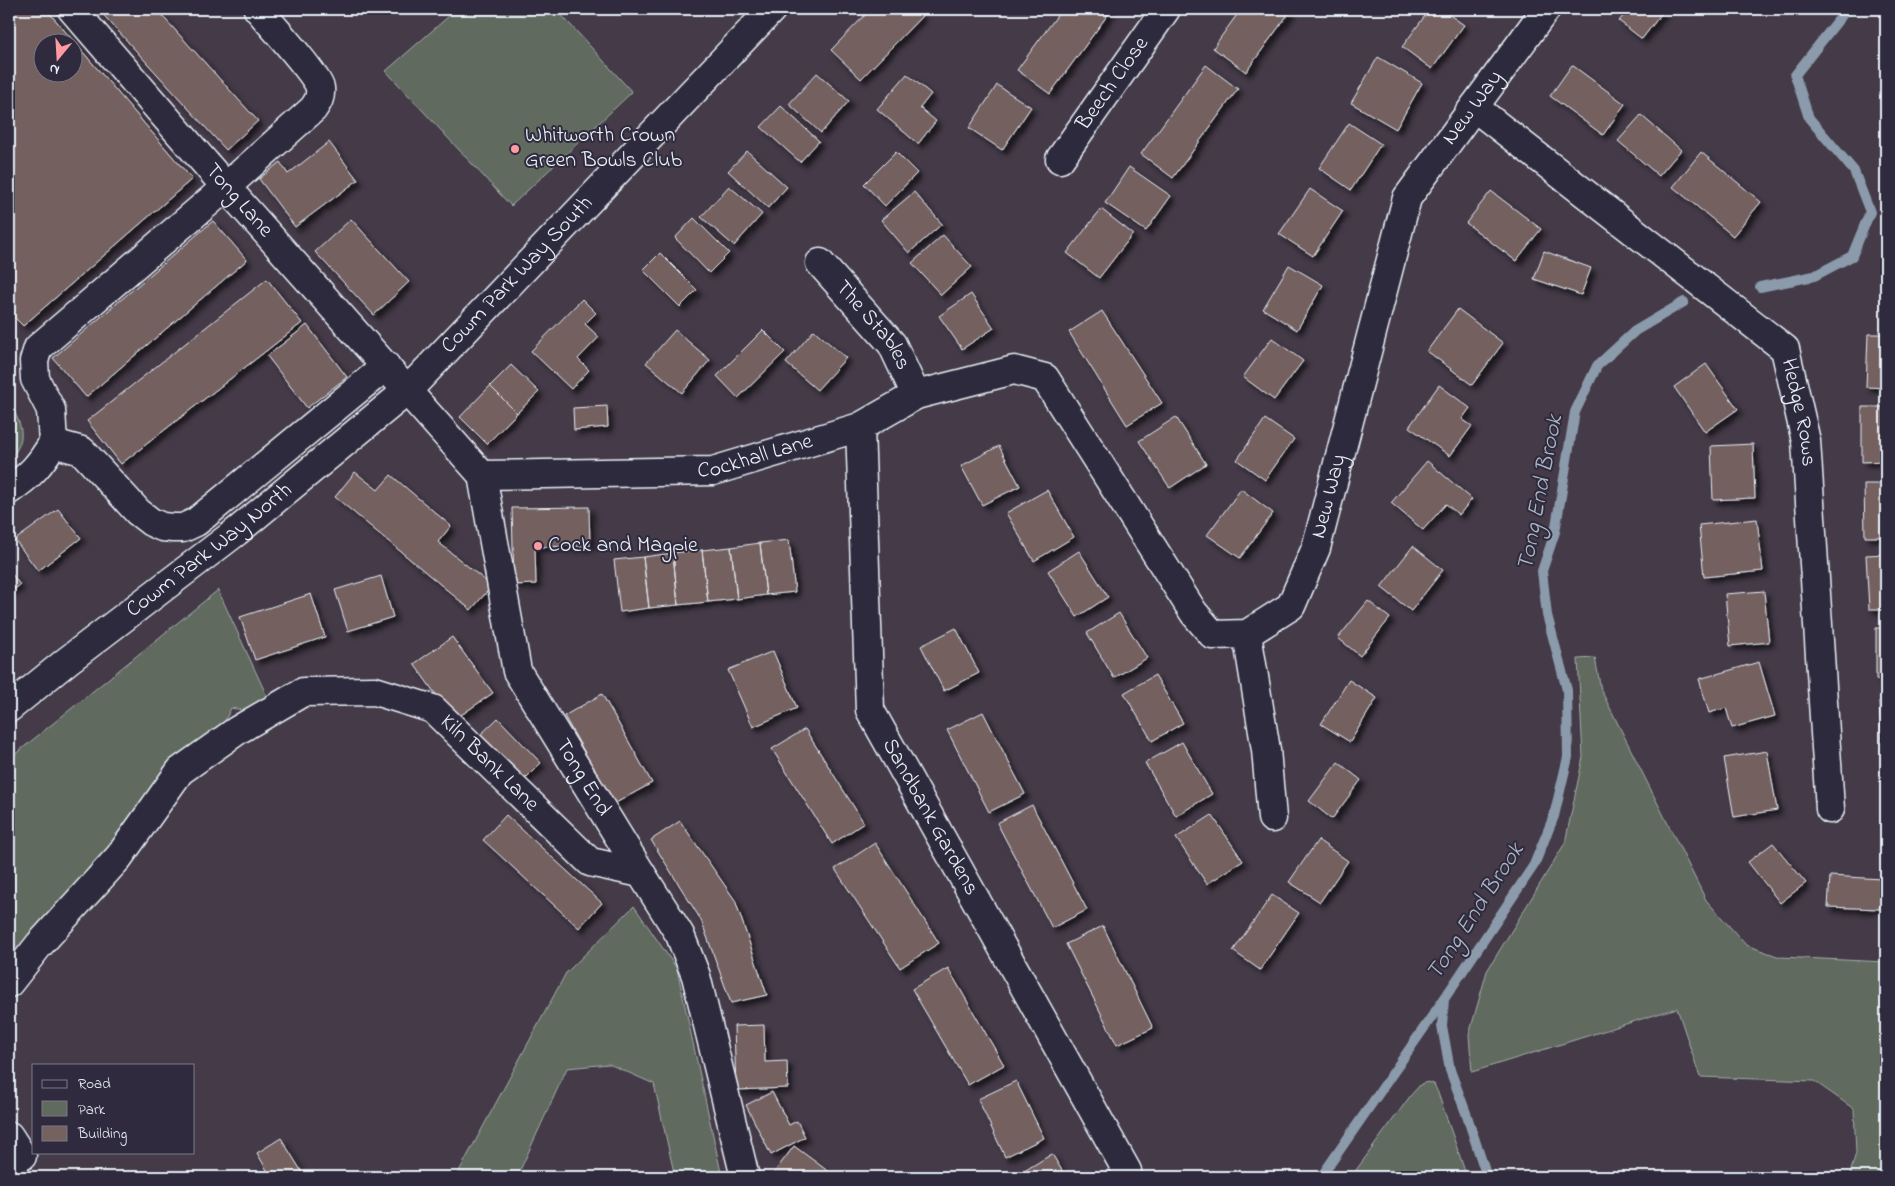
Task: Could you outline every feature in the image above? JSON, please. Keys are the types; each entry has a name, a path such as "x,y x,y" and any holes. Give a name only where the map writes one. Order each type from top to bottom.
{"street":[{"name":"Tong Lane","path":"72,9 226,187 408,390"},
{"path":"9,490 25,479 43,461 53,443 51,410 35,379 34,361 38,348 226,187 313,109 320,97 319,86 299,58 258,9"},
{"name":"Cowm Park Way South","path":"408,390 772,9"},
{"name":"Beech Close","path":"1060,159 1166,9"},
{"name":"New Way","path":"1247,634 1291,606 1316,548 1407,198 1546,9"},
{"name":"Hedge Rows","path":"1474,107 1784,350 1806,441 1830,809"},
{"name":"The Stables","path":"820,263 892,344 916,394"},
{"path":"53,443 82,451 138,512 162,527 183,528 196,522 386,366"},
{"name":"Cockhall Lane","path":"482,475 714,471 860,427 916,394 1014,370 1045,378 1194,613 1213,635 1247,634"},
{"path":"408,390 482,475"},
{"name":"Cowm Park Way North","path":"9,708 67,661 236,532 408,390"},
{"name":"Sandbank Gardens","path":"860,427 870,710 1127,1171"},
{"name":"Tong End","path":"482,475 517,671 680,935 696,976 745,1177"},
{"path":"1247,634 1266,750 1272,818"},
{"name":"Kiln Bank Lane","path":"9,983 39,945 120,858 180,772 238,730 303,692 375,691 433,709 590,862 640,873"}],"green space":[{"name":"Whitworth Crown Green Bowls Club","path":"457,9 556,9 632,92 511,206 386,71"},
{"path":"9,400 19,423 21,437 15,452 9,460"},
{"path":"218,590 271,705 251,712 231,708 221,729 9,964 9,759"},
{"path":"1595,658 1601,690 1706,900 1746,945 1780,957 1886,962 1886,1177 1849,1177 1856,1153 1854,1109 1814,1081 1700,1077 1677,1008 1472,1072 1469,1035 1487,971 1565,843 1583,757 1578,659"},
{"path":"634,906 677,969 722,1177 675,1177 654,1084 609,1064 567,1068 517,1177 456,1177 566,973"},
{"path":"1428,1082 1434,1084 1438,1093 1467,1177 1351,1177 1411,1095 1421,1084"}],"building":[{"path":"9,9 46,9 66,32 32,32 32,82 82,82 82,51 192,179 23,326 9,312"},
{"path":"98,9 156,9 258,121 226,150"},
{"path":"871,9 915,9 922,16 861,79 831,50"},
{"path":"1062,9 1112,9 1050,94 1017,70"},
{"path":"1241,9 1292,9 1246,72 1213,48"},
{"path":"1430,9 1441,9 1464,25 1432,69 1402,47"},
{"path":"1629,9 1665,9 1642,39 1619,21"},
{"path":"1378,57 1422,83 1396,129 1351,103"},
{"path":"1206,65 1238,89 1173,178 1141,154"},
{"path":"1572,65 1625,104 1603,135 1550,96"},
{"path":"817,73 849,101 821,133 789,104"},
{"path":"907,74 931,94 920,108 936,121 918,144 877,109"},
{"path":"997,85 1031,107 1002,150 969,128"},
{"path":"781,106 819,141 800,162 761,127"},
{"path":"1641,115 1681,150 1659,176 1618,141"},
{"path":"1349,123 1381,144 1351,190 1319,168"},
{"path":"329,142 358,180 295,227 259,179 280,162 288,174"},
{"path":"747,151 787,187 768,208 728,171"},
{"path":"896,152 917,173 885,206 864,184"},
{"path":"1701,152 1761,202 1733,236 1673,187"},
{"path":"1129,167 1171,196 1146,231 1105,203"},
{"path":"729,186 762,214 734,246 701,217"},
{"path":"1310,189 1343,211 1313,256 1279,234"},
{"path":"1491,191 1541,229 1516,261 1466,223"},
{"path":"914,192 942,224 909,253 881,220"},
{"path":"1101,209 1133,234 1099,278 1067,253"},
{"path":"694,218 729,253 709,273 675,238"},
{"path":"351,219 409,282 374,315 315,252"},
{"path":"213,221 247,260 86,397 53,358"},
{"path":"943,235 972,267 941,295 912,263"},
{"path":"1544,251 1591,268 1581,295 1534,279"},
{"path":"660,253 697,290 680,307 643,270"},
{"path":"1289,265 1323,285 1297,330 1263,309"},
{"path":"267,279 302,323 121,464 87,421"},
{"path":"971,294 994,328 962,349 939,316"},
{"path":"582,299 596,313 585,324 599,337 578,359 589,370 571,389 531,351"},
{"path":"1458,309 1503,343 1472,385 1427,351"},
{"path":"1102,311 1162,403 1127,425 1069,332"},
{"path":"307,325 347,377 307,408 267,356"},
{"path":"675,330 710,360 682,393 646,363"},
{"path":"763,330 785,352 738,398 717,376"},
{"path":"814,330 846,358 817,390 786,363"},
{"path":"1868,334 1886,334 1886,388 1866,387"},
{"path":"1272,338 1303,361 1274,400 1243,377"},
{"path":"1706,364 1738,409 1705,432 1674,387"},
{"path":"511,365 539,392 517,413 490,386"},
{"path":"1439,385 1470,408 1462,419 1472,426 1450,456 1409,427"},
{"path":"490,386 517,413 487,444 460,417"},
{"path":"607,406 608,427 574,430 573,408"},
{"path":"1862,407 1886,407 1886,461 1862,462"},
{"path":"1176,417 1206,464 1170,488 1139,441"},
{"path":"1265,419 1294,439 1265,480 1237,460"},
{"path":"1753,444 1755,498 1713,500 1711,446"},
{"path":"999,446 1020,486 982,505 961,466"},
{"path":"1427,461 1472,499 1459,515 1446,504 1423,530 1391,503"},
{"path":"355,472 378,490 391,475 451,526 438,542 492,586 471,610 335,497"},
{"path":"1864,484 1886,484 1886,537 1865,537"},
{"path":"1241,489 1273,513 1240,558 1207,535"},
{"path":"1047,490 1074,537 1034,561 1006,513"},
{"name":"Cock and Magpie","path":"589,507 590,546 535,547 536,584 514,585 512,508"},
{"path":"58,509 81,538 38,571 15,540"},
{"path":"1757,519 1763,571 1704,577 1699,525"},
{"path":"789,540 795,592 766,595 760,543"},
{"path":"760,543 766,595 737,599 731,547"},
{"path":"1413,546 1443,570 1411,611 1381,587"},
{"path":"731,547 737,599 708,602 702,550"},
{"path":"702,550 708,602 678,605 673,553"},
{"path":"1079,551 1108,597 1077,617 1048,571"},
{"path":"673,553 678,605 649,608 643,557"},
{"path":"1886,554 1886,609 1869,609 1866,555"},
{"path":"643,557 649,608 620,612 614,560"},
{"path":"9,570 20,585 9,593"},
{"path":"381,576 393,617 348,631 335,590"},
{"path":"1764,591 1769,642 1730,646 1725,594"},
{"path":"311,594 325,637 255,660 240,617"},
{"path":"1368,601 1390,618 1360,656 1338,638"},
{"path":"1119,613 1147,658 1114,678 1087,633"},
{"path":"956,628 979,673 944,691 921,646"},
{"path":"1876,628 1886,628 1886,680 1876,680"},
{"path":"452,637 493,693 454,720 414,664"},
{"path":"773,651 797,708 753,727 728,670"},
{"path":"1759,662 1775,716 1732,728 1726,708 1709,713 1699,679"},
{"path":"1155,675 1183,723 1152,741 1124,693"},
{"path":"1349,680 1377,698 1350,742 1321,724"},
{"path":"602,694 652,783 614,804 564,716"},
{"path":"1886,701 1886,758 1883,758 1879,702"},
{"path":"983,712 1025,794 989,812 947,730"},
{"path":"498,718 541,763 521,783 477,738"},
{"path":"805,729 864,823 832,844 772,749"},
{"path":"1182,742 1212,794 1176,816 1145,763"},
{"path":"1767,751 1777,810 1734,817 1724,758"},
{"path":"1338,762 1361,780 1332,819 1309,801"},
{"path":"1032,805 1087,910 1052,928 997,823"},
{"path":"506,815 602,903 579,928 483,840"},
{"path":"1212,815 1243,861 1207,884 1176,838"},
{"path":"680,821 735,900 767,995 731,1003 701,920 651,840"},
{"path":"1318,840 1348,861 1320,902 1289,882"},
{"path":"875,843 939,943 900,968 835,869"},
{"path":"1773,843 1806,883 1780,903 1748,862"},
{"path":"1830,876 1882,879 1880,909 1828,907"},
{"path":"1272,895 1299,913 1260,970 1233,951"},
{"path":"1103,926 1153,1028 1117,1045 1066,944"},
{"path":"948,968 1004,1065 968,1085 912,989"},
{"path":"764,1025 765,1062 787,1061 788,1088 736,1090 734,1026"},
{"path":"1016,1081 1044,1138 1005,1157 978,1099"},
{"path":"772,1092 789,1125 797,1121 805,1137 771,1155 746,1105"},
{"path":"281,1138 305,1177 271,1177 257,1153"},
{"path":"794,1146 836,1177 777,1177 773,1174"},
{"path":"1052,1154 1066,1177 1016,1176"}],"waterway":[{"name":"Tong End Brook","path":"1760,287 1814,276 1852,256 1870,212 1854,171 1809,118 1795,75 1847,9"},
{"name":"Tong End Brook","path":"1487,1177 1450,1070 1442,1026 1444,999 1534,865 1554,816 1568,757 1567,690 1547,615 1542,571 1555,532 1575,412 1597,366 1635,331 1684,302"},
{"path":"1321,1177 1444,999"}],"place":[{"name":"Whitworth Crown Green Bowls Club","path":"515,149"},
{"name":"Cock and Magpie","path":"538,546"}]}
